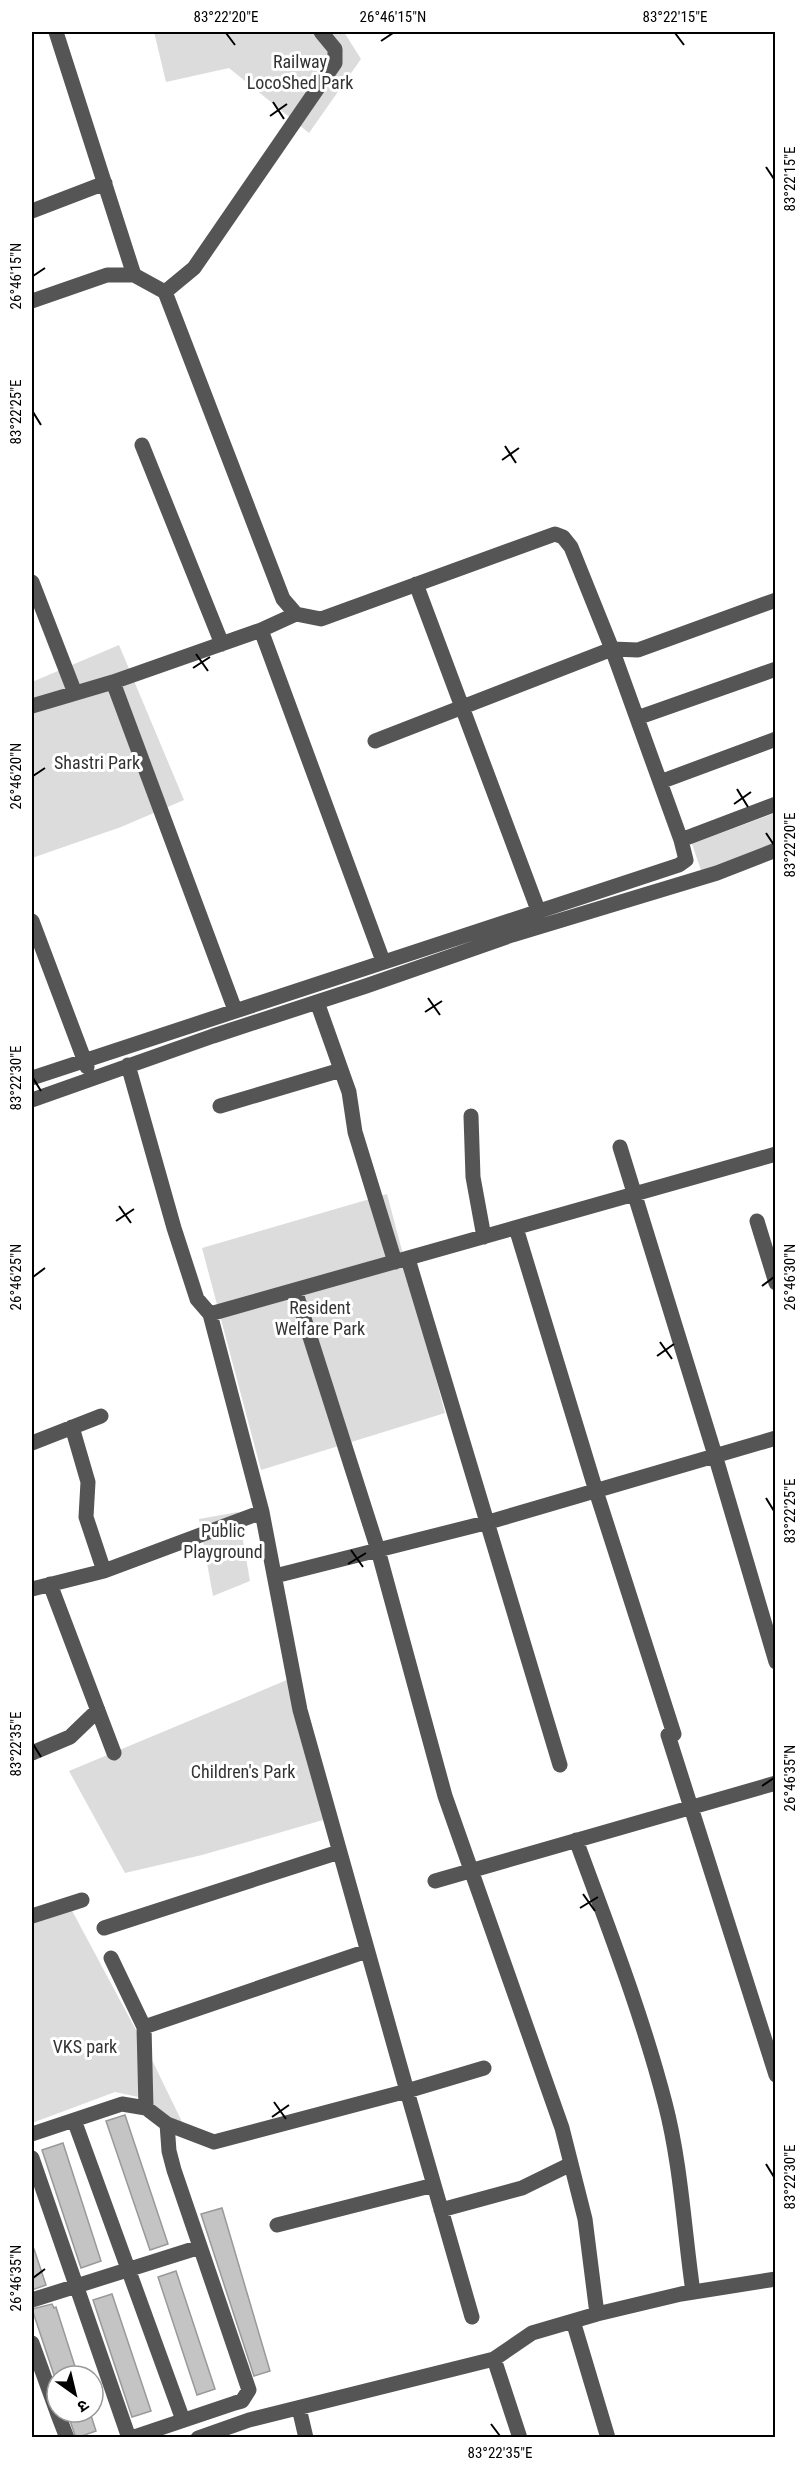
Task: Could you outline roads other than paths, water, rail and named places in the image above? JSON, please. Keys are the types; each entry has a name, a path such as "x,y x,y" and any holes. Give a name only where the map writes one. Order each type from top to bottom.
{"street":[{"path":"165,292 194,268 335,63 335,49 321,32"},
{"path":"62,33 134,275"},
{"path":"32,211 105,183"},
{"path":"32,301 107,275 134,275 165,292 283,599 296,614"},
{"path":"142,445 222,644"},
{"path":"32,706 113,682 261,630 296,614 321,619 555,534 563,537 571,547 612,649 681,840 686,860 679,865 32,1078"},
{"path":"32,582 75,693"},
{"path":"416,584 538,910"},
{"path":"375,741 612,649 638,650 776,600"},
{"path":"261,630 383,961"},
{"path":"637,718 776,669"},
{"path":"113,682 235,1010"},
{"path":"660,782 776,739"},
{"path":"681,840 776,804"},
{"path":"32,1100 128,1065 512,935 717,873 776,850"},
{"path":"32,921 91,1078"},
{"path":"317,1002 349,1092 355,1132 401,1260 489,1522 560,1765"},
{"path":"128,1065 174,1228 197,1299 210,1314 262,1512 300,1710 472,2317"},
{"path":"220,1106 341,1070"},
{"path":"471,1116 473,1177 484,1237"},
{"path":"620,1147 776,1662"},
{"path":"210,1314 776,1154"},
{"path":"757,1221 776,1283"},
{"path":"516,1228 671,1735 690,1807 776,2075"},
{"path":"295,1290 378,1551 446,1796 562,2128 585,2219 597,2314"},
{"path":"32,1443 101,1416"},
{"path":"72,1427 88,1482 86,1517 104,1571"},
{"path":"275,1576 489,1522 776,1438"},
{"path":"32,1589 104,1571 262,1512"},
{"path":"50,1584 114,1753"},
{"path":"32,1753 70,1737 98,1710"},
{"path":"435,1881 776,1783"},
{"path":"576,1840 623,1965 666,2105 693,2292"},
{"path":"104,1928 339,1852"},
{"path":"32,1916 82,1900"},
{"path":"144,2027 367,1951"},
{"path":"111,1958 144,2027 146,2109"},
{"path":"32,2134 122,2104 146,2109 167,2124 214,2142 407,2091 484,2068"},
{"path":"74,2120 183,2420"},
{"path":"32,2158 130,2438 242,2401 249,2390 174,2170 169,2151 167,2124"},
{"path":"441,2210 522,2188 571,2164"},
{"path":"276,2225 434,2185"},
{"path":"32,2300 200,2247"},
{"path":"198,2438 249,2421 494,2359 532,2333 597,2314 693,2292 776,2278"},
{"path":"573,2321 608,2438"},
{"path":"32,2343 45,2379"},
{"path":"494,2359 520,2438"},
{"path":"299,2408 306,2438"}],"park label":[{"name":"Railway LocoShed Park","path":"300,72"},
{"name":"Shastri Park","path":"97,763"},
{"name":"Resident Welfare Park","path":"320,1318"},
{"name":"Public Playground","path":"223,1541"},
{"name":"Children's Park","path":"243,1772"},
{"name":"VKS park","path":"85,2047"}]}
